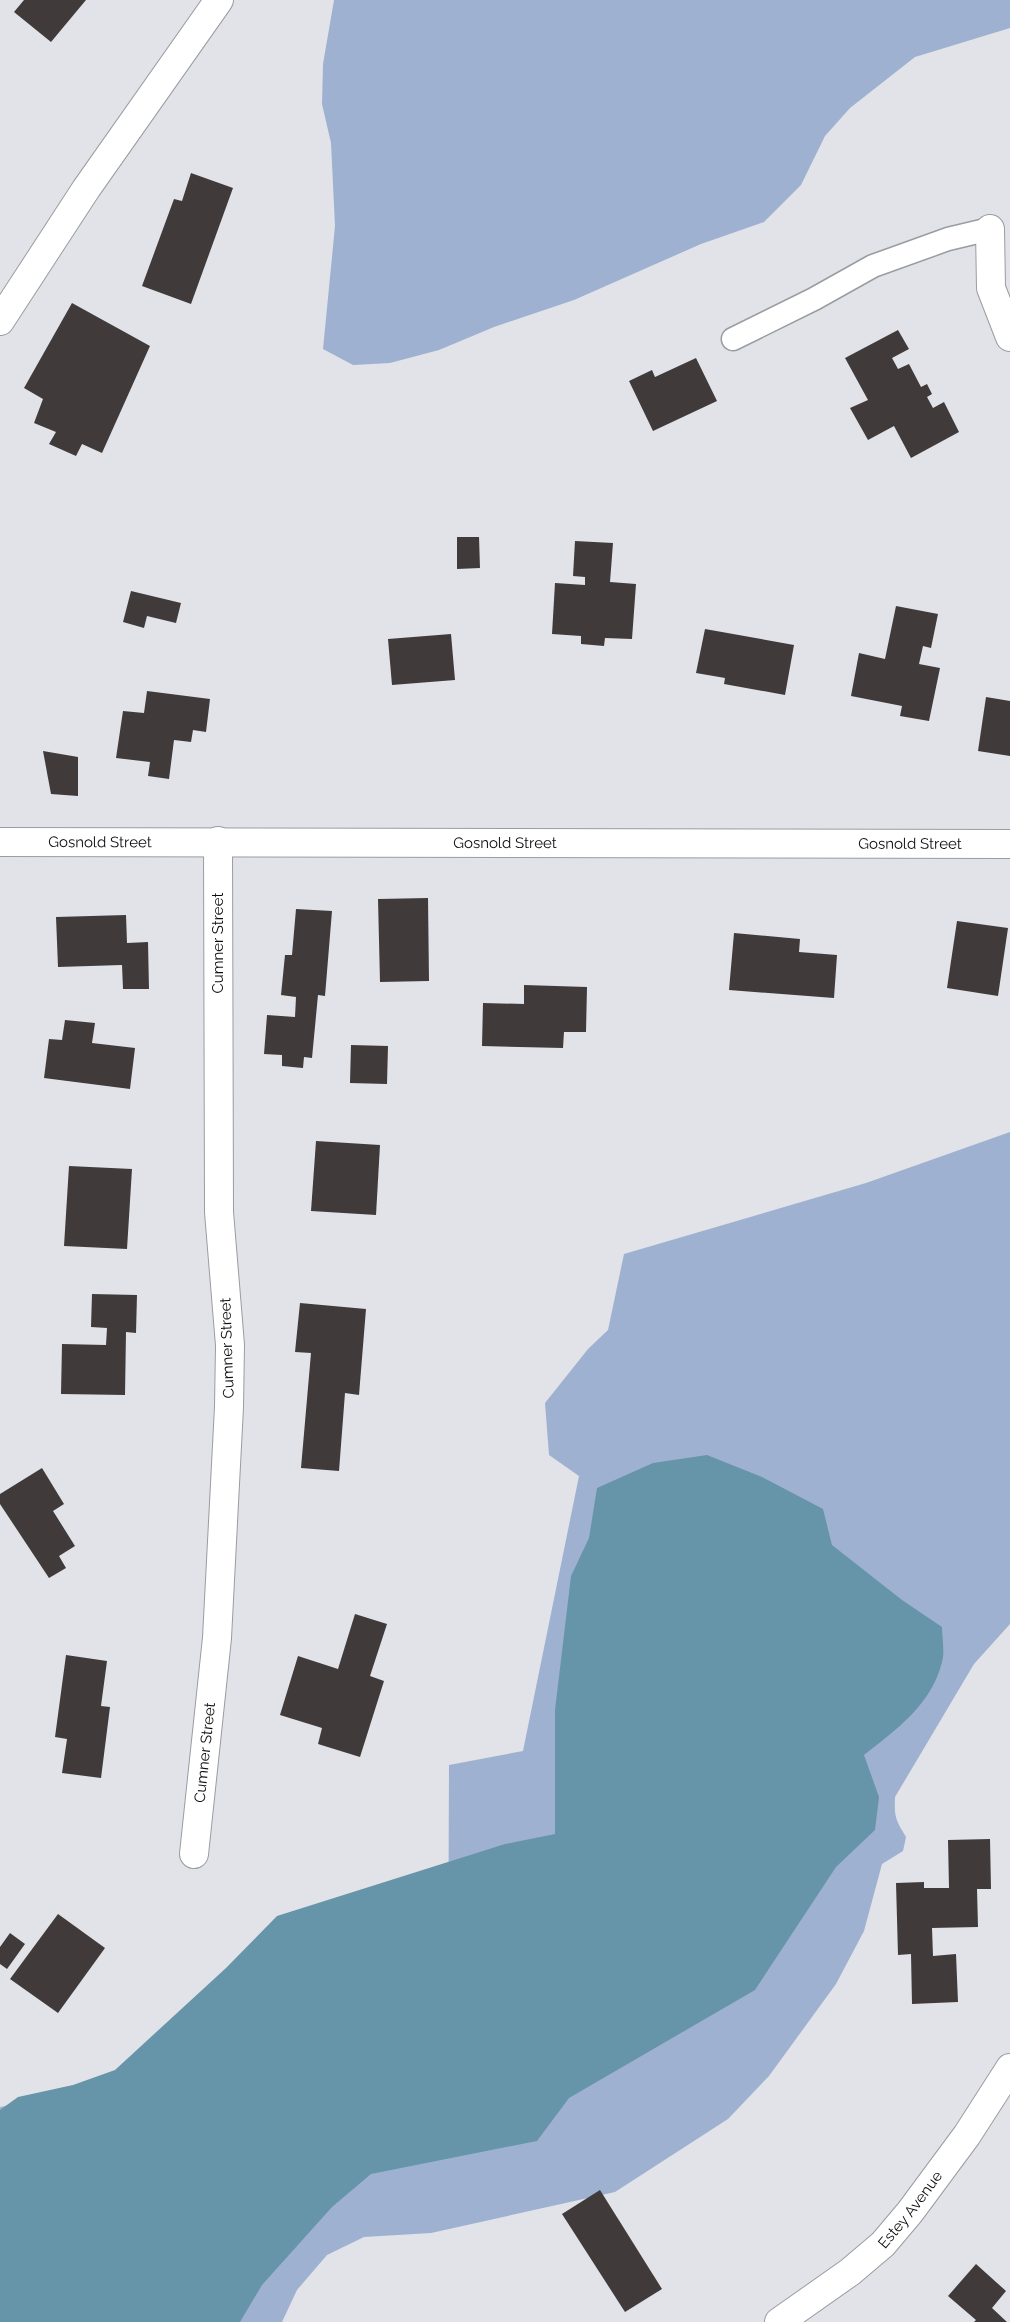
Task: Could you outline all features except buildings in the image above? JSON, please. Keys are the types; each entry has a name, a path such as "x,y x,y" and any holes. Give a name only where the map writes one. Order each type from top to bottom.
{"street":[{"path":"0,321 86,189 219,0"},
{"path":"990,229 991,288 1010,337"},
{"name":"Cumner Street","path":"194,1854 217,1638 229,1407 230,1345 219,1212 218,841"},
{"name":"Gosnold Street","path":"0,842 1010,844"},
{"name":"Estey Avenue","path":"779,2322 850,2272 883,2244 910,2212 967,2135 1010,2068"}],"lane":[{"path":"734,339 814,299 873,266 948,239 990,229"}],"shaded area":[{"path":"334,0 1010,0 1010,28 915,57 850,108 825,136 801,185 764,222 701,244 574,300 494,327 439,350 390,363 353,365 323,349 335,226 331,143 322,104 323,64"},
{"path":"1010,1132 1010,1624 974,1664 895,1797 896,1819 906,1837 903,1851 882,1864 864,1931 836,1984 769,2076 728,2119 615,2192 431,2233 364,2237 327,2255 297,2290 282,2322 0,2322 0,2107 448,2018 449,1765 523,1751 579,1476 549,1455 545,1403 588,1349 608,1330 624,1254 866,1183"},
{"path":"707,1455 762,1477 823,1509 832,1545 902,1600 942,1627 943,1658 930,1691 900,1726 864,1755 879,1797 875,1830 836,1867 755,1990 569,2098 537,2141 371,2174 332,2207 262,2285 240,2322 0,2322 0,2110 18,2097 73,2085 115,2070 226,1968 277,1916 505,1844 555,1834 555,1710 571,1576 589,1538 597,1488 653,1463"}]}
